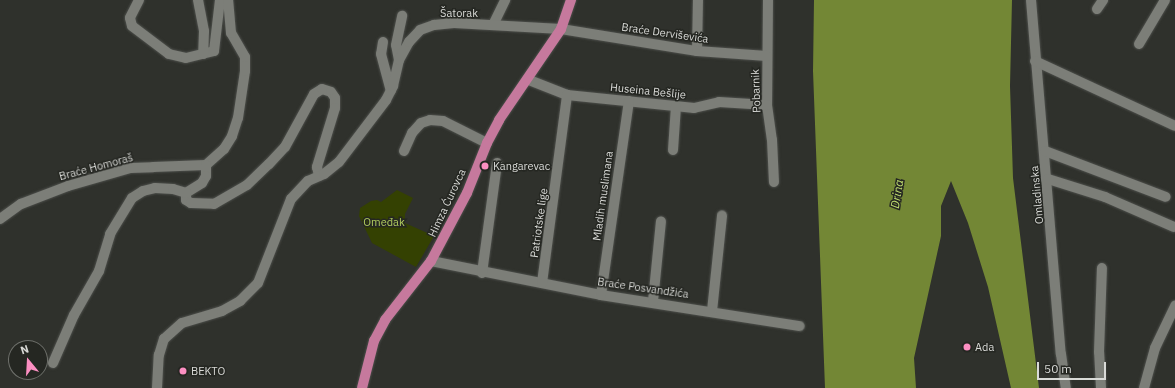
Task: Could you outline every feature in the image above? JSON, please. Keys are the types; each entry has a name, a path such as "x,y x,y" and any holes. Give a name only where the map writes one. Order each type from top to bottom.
{"main road":[{"name":"Himza Ćurovca","path":"362,388 374,341 384,320 431,261 468,193 487,143 499,120 529,80 561,29 571,0"}],"street":[{"path":"139,0 130,18 132,26 173,55 186,58 212,53 216,49 220,0"},
{"path":"198,0 204,31 203,54"},
{"path":"186,194 202,183 206,176 206,165 224,149 232,136 238,118 246,71 245,57 231,33 228,0"},
{"path":"493,25 505,0"},
{"path":"697,52 698,0"},
{"name":"Pobarnik","path":"768,0 767,105 772,140 774,182"},
{"name":"Omladinska","path":"1031,0 1035,61 1048,179 1060,354 1066,388"},
{"path":"1097,9 1103,0"},
{"path":"1139,44 1165,0"},
{"path":"399,60 396,45 402,16"},
{"name":"Šatorak","path":"157,388 159,354 164,339 182,323 222,311 240,301 258,284 291,199 308,181 319,176 339,162 391,91 399,60 409,42 420,30 434,24 454,23 561,29"},
{"name":"Braće Derviševića","path":"561,29 697,52 767,56"},
{"path":"383,42 381,54 391,91"},
{"path":"1035,61 1175,126"},
{"name":"Huseina Bešlije","path":"529,80 567,95 694,108 708,103 732,101 767,105"},
{"path":"186,194 186,200 191,203 214,204 247,185 285,147 314,94 322,89 331,92 335,98 335,108 317,167 319,176"},
{"name":"Patriotske lige","path":"542,284 567,95"},
{"name":"Mladih muslimana","path":"601,295 629,101"},
{"path":"673,150 676,106"},
{"path":"404,151 412,133 421,123 430,120 443,122 487,143"},
{"path":"1045,152 1166,198"},
{"path":"482,272 497,163"},
{"name":"Braće Homoraš","path":"0,219 21,204 62,188 130,168 206,165"},
{"path":"1048,179 1105,197 1174,227"},
{"path":"53,363 74,314 99,271 110,234 132,198 143,191 154,188 173,188 186,194"},
{"path":"712,311 722,216"},
{"path":"653,301 661,221"},
{"name":"Braće Posvandžića","path":"431,261 601,295 653,301 800,326"},
{"path":"1101,388 1099,352 1102,268"},
{"path":"1144,388 1155,348 1174,311"}],"green space":[{"name":"Omeđak","path":"397,190 413,198 405,214 405,223 434,236 416,267 372,243 359,216 360,208 371,201 377,200 381,202"}],"water":[{"name":"Drina","path":"814,0 1012,0 1010,86 1013,178 1039,388 1011,388 988,287 968,223 951,181 941,206 941,236 914,358 916,388 825,388 813,71"}],"place":[{"name":"Kangarevac","path":"485,166"},
{"name":"Ada","path":"967,347"},
{"name":"BEKTO","path":"183,371"}]}
